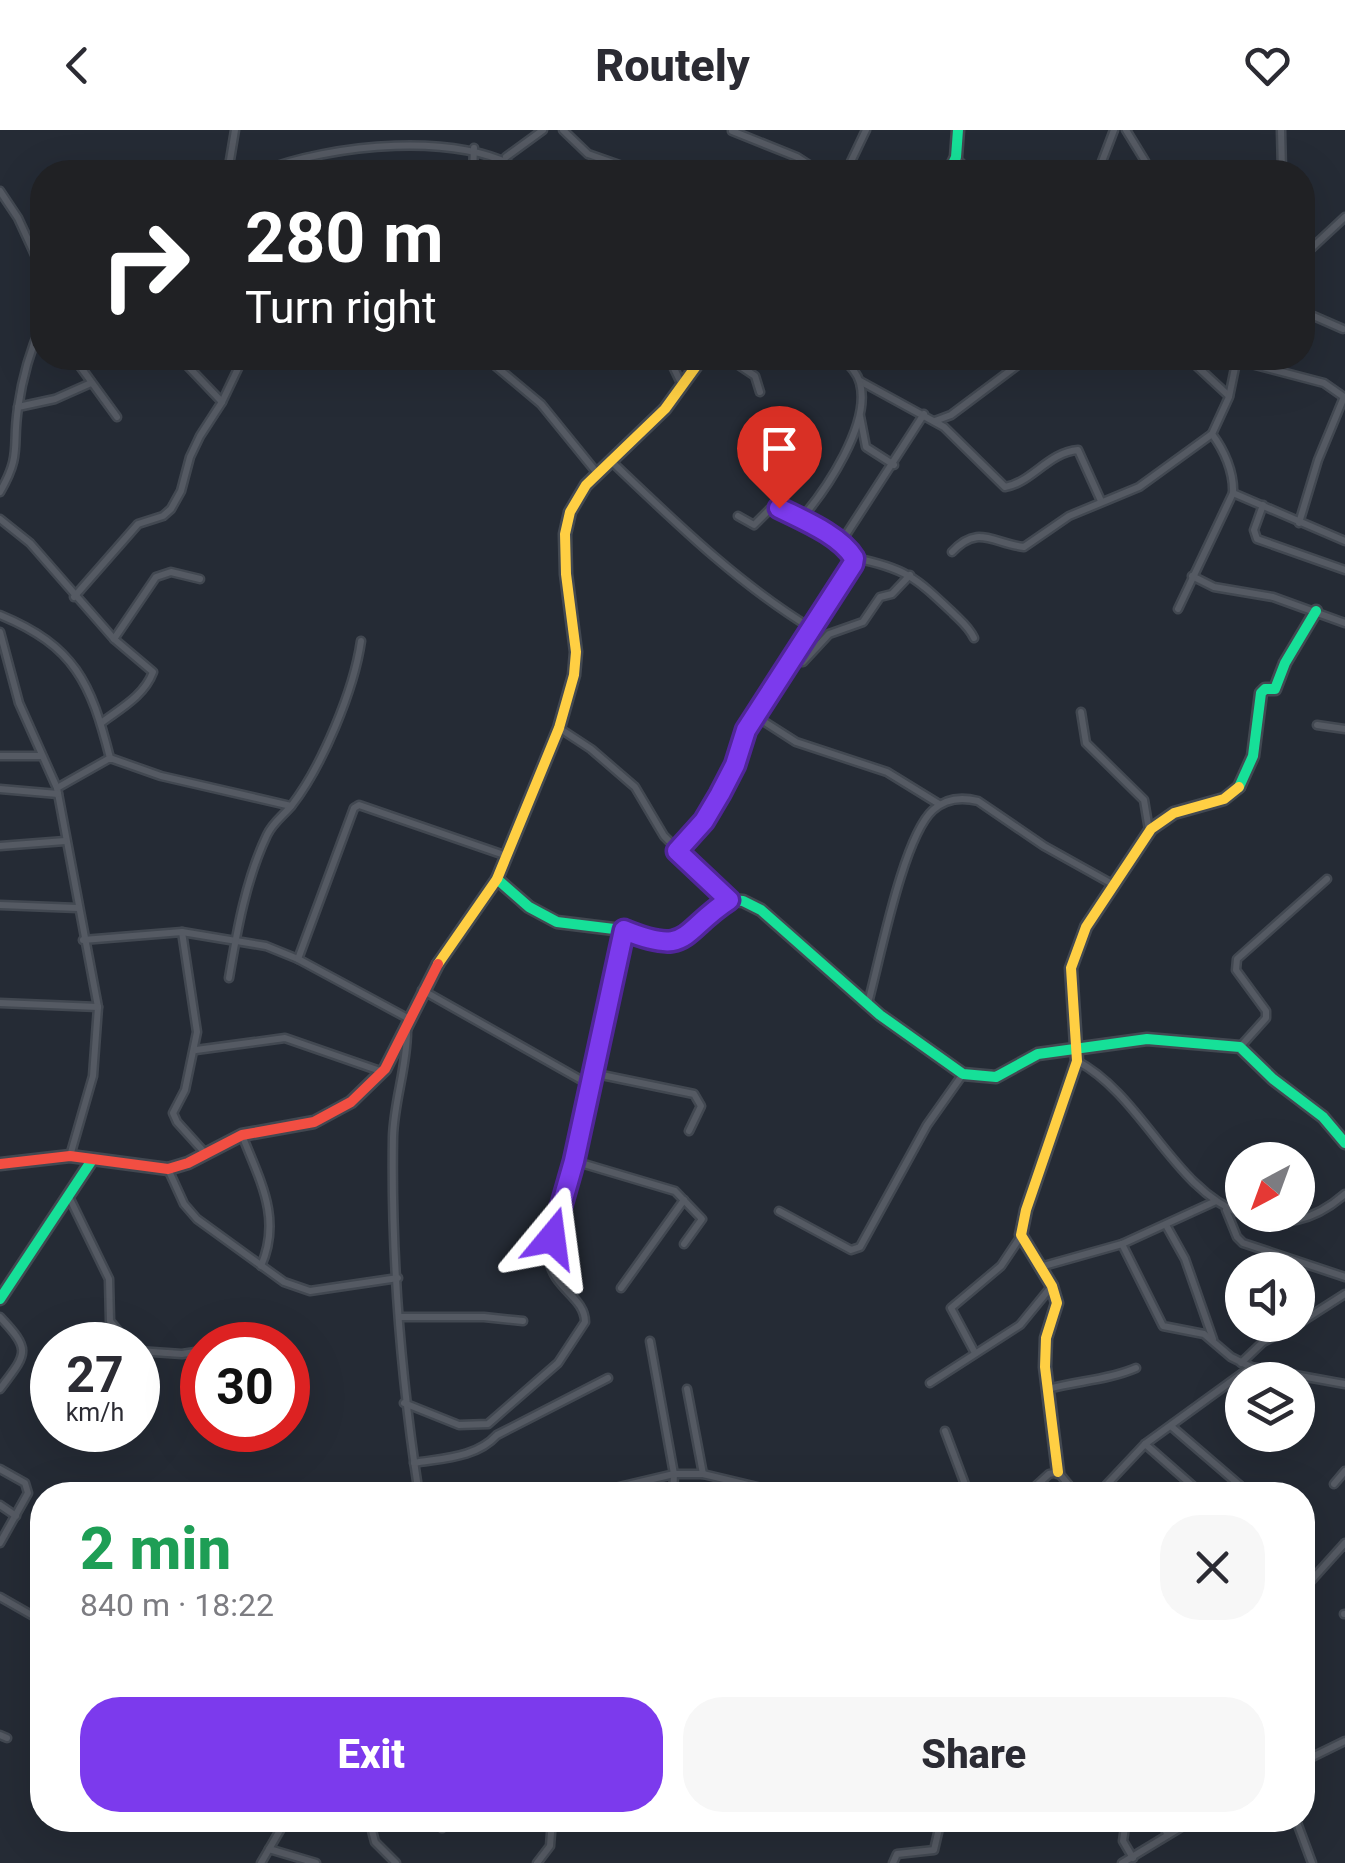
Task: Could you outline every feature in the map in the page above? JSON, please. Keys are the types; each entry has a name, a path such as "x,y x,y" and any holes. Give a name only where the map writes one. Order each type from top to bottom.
{"street":[{"path":"230,160 235,130"},
{"path":"506,157 543,130"},
{"path":"563,130 588,154 605,160"},
{"path":"852,160 866,130"},
{"path":"954,160 958,130"},
{"path":"1103,160 1114,130"},
{"path":"1126,130 1144,160"},
{"path":"1281,130 1282,160"},
{"path":"732,131 802,160"},
{"path":"290,160 371,142 425,140 474,148 509,160"},
{"path":"474,148 474,160"},
{"path":"956,156 960,160"},
{"path":"0,191 30,244"},
{"path":"1315,245 1345,217"},
{"path":"1315,316 1344,330"},
{"path":"0,492 14,467 18,407 30,355"},
{"path":"82,370 117,417"},
{"path":"191,370 222,402"},
{"path":"74,596 138,524 163,516 171,508 181,491 195,446 237,370"},
{"path":"500,370 541,404 597,473"},
{"path":"675,370 682,384"},
{"path":"0,1164 70,1156 168,1169 242,1135 299,1127 325,1118 352,1102 383,1072 409,1025 422,990 453,938 497,879 559,728 574,675 576,652 566,574 566,525 578,495 665,409 693,370"},
{"path":"746,370 755,376 760,392"},
{"path":"851,370 860,381 935,421 970,450 998,483 1009,488 1052,458 1078,450 1101,501"},
{"path":"935,421 952,415 1011,370"},
{"path":"1201,370 1230,397"},
{"path":"952,552 965,538 977,536 1024,547 1069,516 1139,487 1212,434 1230,397 1234,370"},
{"path":"1278,370 1324,383 1344,400 1318,460 1299,523"},
{"path":"860,381 866,448 894,464"},
{"path":"18,407 55,399 91,382"},
{"path":"801,520 832,479 860,410"},
{"path":"840,544 924,414"},
{"path":"1178,609 1234,493 1233,478 1212,434"},
{"path":"612,462 678,526 765,598 811,628"},
{"path":"1234,493 1345,541"},
{"path":"738,516 754,525 773,506 840,544 854,558 887,564 910,575 968,627 974,638"},
{"path":"1263,506 1254,530 1257,539 1345,570"},
{"path":"0,519 30,544 114,639 153,672 130,702 101,722"},
{"path":"677,851 704,821 735,765 746,730 854,558"},
{"path":"114,639 156,576 171,572 200,579"},
{"path":"789,662 803,662 829,634 863,622 880,597 892,594 910,575"},
{"path":"1192,576 1214,587 1273,597 1345,623"},
{"path":"1149,831 1172,813 1218,801 1241,786 1249,768 1262,693 1275,689 1316,611"},
{"path":"0,615 36,631 74,666 101,722 110,758"},
{"path":"0,632 4,660 19,703 57,791 98,1008 93,1076 70,1156"},
{"path":"229,978 235,939 262,846 276,820 291,806 310,776 348,695 361,641"},
{"path":"976,1353 951,1308 1001,1266 1022,1236 1026,1210 1077,1061 1079,1046 1070,969 1084,930 1144,846 1149,831 1144,800 1086,743 1081,712"},
{"path":"757,717 796,742 887,772 940,804"},
{"path":"1316,725 1345,730"},
{"path":"559,728 590,748 635,788 664,836 729,900 743,901 761,910 867,1005 964,1074 996,1077 1038,1054 1147,1039 1240,1047 1273,1079 1324,1117 1345,1143"},
{"path":"0,756 42,756"},
{"path":"110,758 160,776 291,806"},
{"path":"0,789 57,791 110,758"},
{"path":"867,1005 906,858 918,827 940,804 966,798 978,801 1030,838 1114,885"},
{"path":"298,959 331,864 354,808 359,805 508,856"},
{"path":"0,846 66,841"},
{"path":"497,879 549,920 624,930 660,944 676,942 729,900"},
{"path":"1240,1047 1266,1018 1266,1011 1236,970 1237,959 1326,879"},
{"path":"0,906 78,908"},
{"path":"404,1403 459,1426 488,1424 558,1362 574,1341 586,1315 559,1286 549,1259 624,930"},
{"path":"182,932 197,1032 185,1090 173,1113 176,1122 206,1152"},
{"path":"83,940 182,932 266,946 298,959 409,1025"},
{"path":"422,990 590,1085"},
{"path":"0,1003 98,1008"},
{"path":"409,1025 394,1125 392,1184 404,1403 416,1482"},
{"path":"195,1050 286,1038 383,1072"},
{"path":"1077,1061 1110,1085 1158,1142 1225,1207"},
{"path":"592,1073 694,1094 701,1106 689,1131"},
{"path":"780,1212 851,1250 860,1248 927,1125 964,1074"},
{"path":"242,1135 271,1214 272,1232 261,1266"},
{"path":"0,1299 92,1160"},
{"path":"574,1161 672,1190 702,1219 684,1244"},
{"path":"168,1169 190,1212 284,1282 310,1291 398,1278"},
{"path":"1315,1215 1345,1194"},
{"path":"69,1197 109,1279 110,1322"},
{"path":"621,1288 684,1200"},
{"path":"1040,1267 1122,1244 1216,1201"},
{"path":"1166,1225 1185,1259 1214,1342"},
{"path":"1234,1232 1243,1243 1345,1278"},
{"path":"1022,1236 1052,1286 1057,1302 1046,1338 1047,1390 1058,1472 1066,1482"},
{"path":"1122,1244 1159,1322 1169,1329 1193,1330 1240,1362"},
{"path":"930,1383 1028,1318 1052,1286"},
{"path":"1315,1313 1345,1294"},
{"path":"400,1316 484,1316 523,1321"},
{"path":"0,1317 17,1335 23,1351 19,1364 0,1389"},
{"path":"650,1341 674,1482"},
{"path":"1242,1362 1263,1342"},
{"path":"1047,1390 1111,1378 1136,1368"},
{"path":"414,1463 473,1453 497,1435 608,1378"},
{"path":"1315,1379 1345,1384"},
{"path":"1109,1482 1146,1444 1225,1386"},
{"path":"687,1390 704,1474"},
{"path":"1172,1426 1236,1482"},
{"path":"945,1431 964,1482"},
{"path":"1146,1444 1188,1482"},
{"path":"0,1469 25,1483 28,1489 0,1543"},
{"path":"1334,1484 1345,1471"},
{"path":"1040,1482 1048,1474 1058,1472"},
{"path":"640,1482 674,1474 704,1474 731,1482"},
{"path":"0,1505 16,1516"},
{"path":"1315,1575 1345,1542"},
{"path":"0,1597 30,1614"},
{"path":"1315,1756 1345,1741"},
{"path":"261,1863 279,1832"},
{"path":"372,1832 375,1842 396,1863"},
{"path":"536,1863 550,1846 551,1832"},
{"path":"893,1863 897,1854 934,1850 938,1832"},
{"path":"1124,1832 1123,1841 1134,1858"},
{"path":"1122,1863 1173,1832"},
{"path":"1300,1832 1312,1863"},
{"path":"269,1849 316,1863"}],"traffic: fast":[{"path":"955,160 958,130"},
{"path":"1239,787 1253,756 1261,693 1275,689 1285,663 1316,611"},
{"path":"497,879 529,907 557,922 622,930 660,943 689,935 729,900 743,901 761,910 880,1015 963,1074 996,1077 1038,1054 1147,1039 1240,1047 1273,1079 1323,1117 1345,1143"},
{"path":"0,1299 92,1160"}],"traffic: slow":[{"path":"438,964 497,879 559,728 574,675 576,652 566,574 565,534 570,512 586,485 665,409 693,370"},
{"path":"1058,1472 1045,1367 1046,1338 1057,1303 1052,1286 1021,1235 1077,1061 1071,968 1086,927 1151,829 1174,813 1224,799 1239,787"}],"traffic: jam":[{"path":"0,1164 70,1156 168,1169 242,1135 314,1122 351,1102 385,1069 438,964"}],"route":[{"path":"552,1238 574,1161 624,930 660,944 676,942 729,900 677,851 704,821 735,765 746,730 853,564 850,551 779,508"}]}
